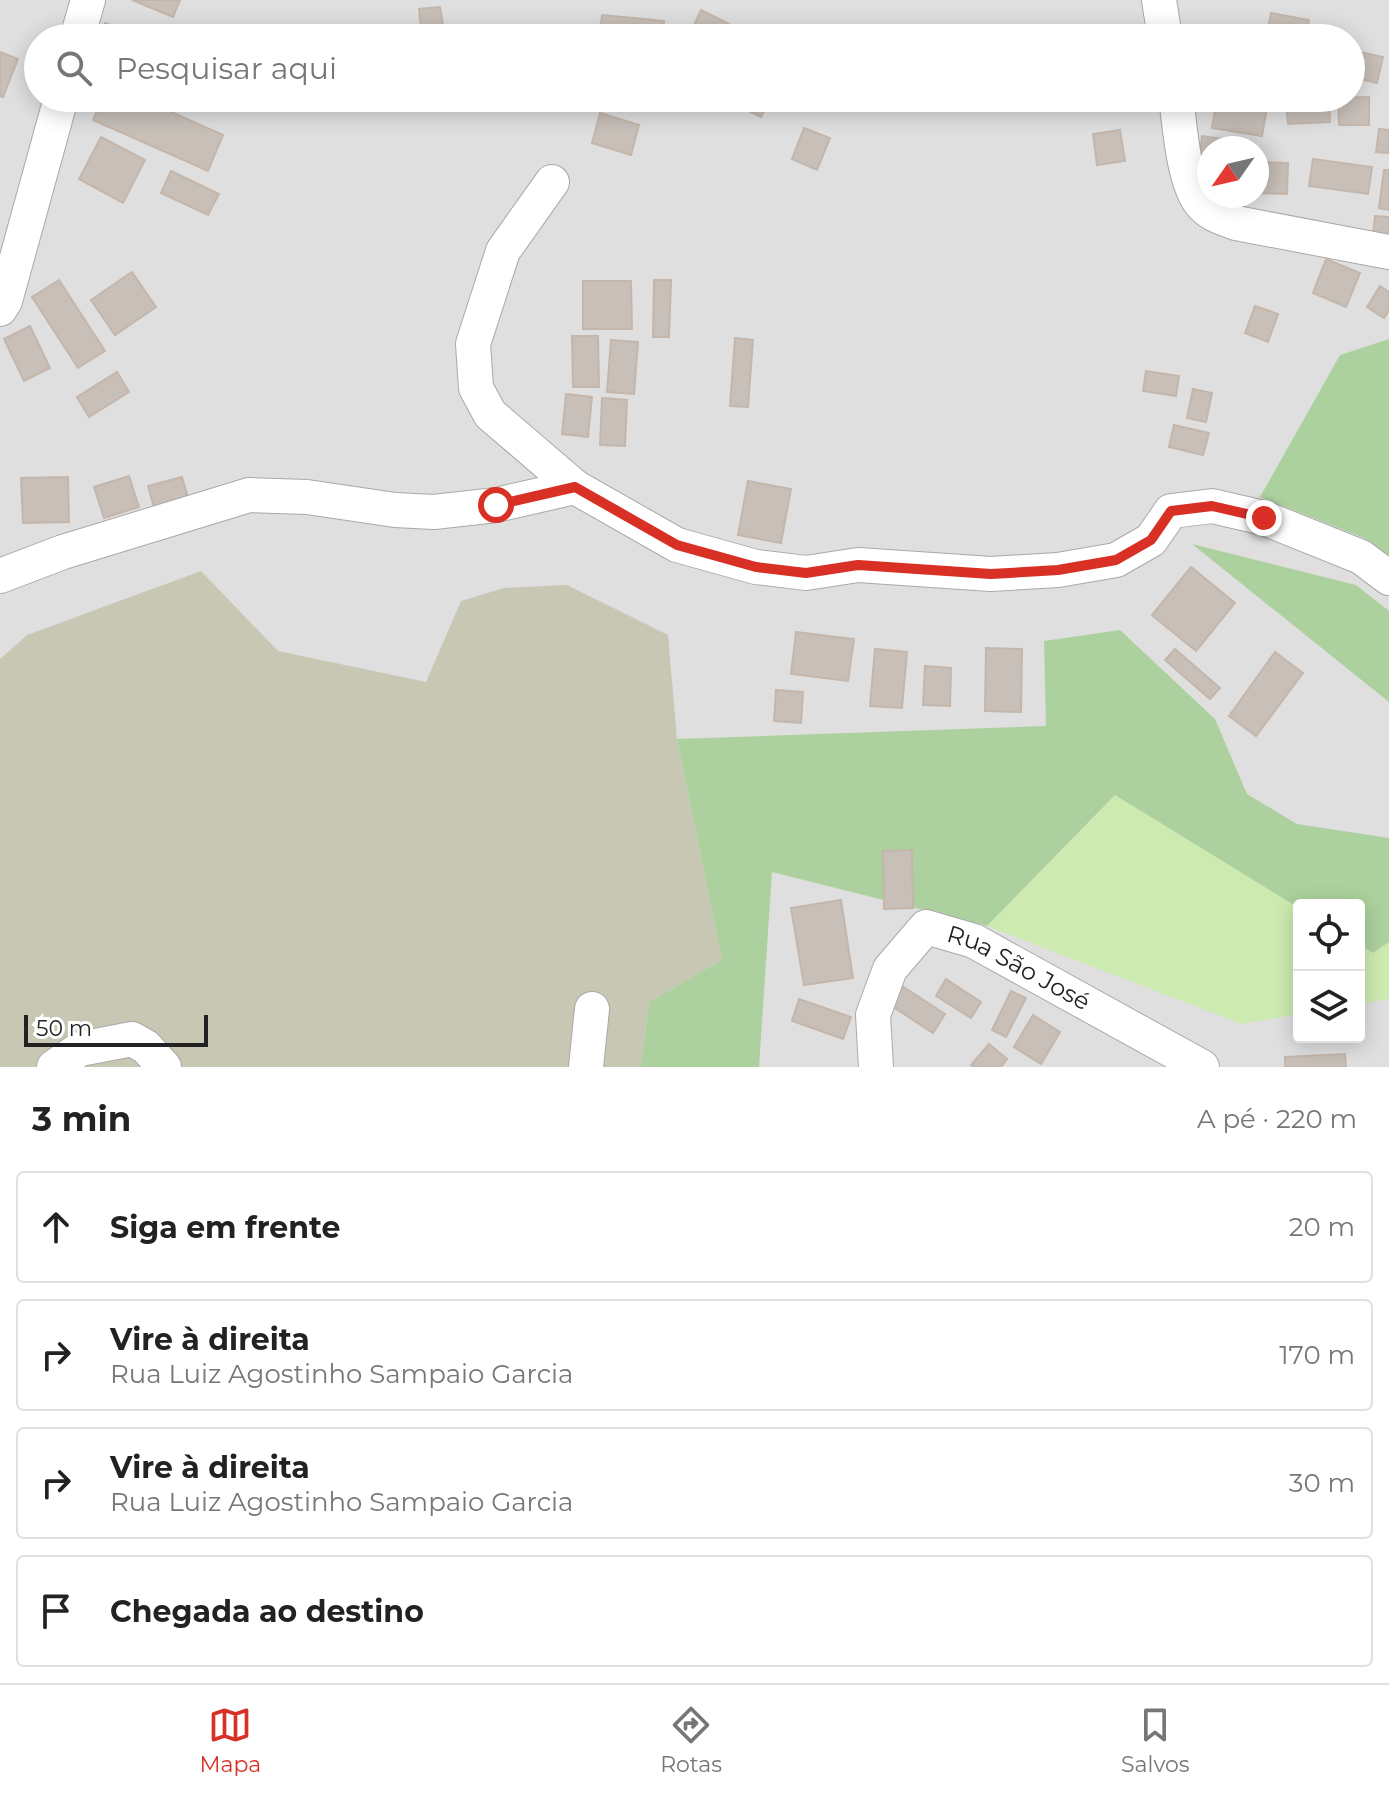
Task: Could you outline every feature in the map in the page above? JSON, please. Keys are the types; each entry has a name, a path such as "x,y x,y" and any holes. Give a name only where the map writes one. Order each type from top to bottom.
{"street":[{"path":"81,24 88,0"},
{"path":"1159,0 1163,24"},
{"path":"0,309 5,301 57,112"},
{"path":"1178,112 1190,179 1199,201 1214,216 1236,223 1389,252"},
{"path":"552,182 503,251 473,344 476,388 490,414 575,487 677,545 756,567 806,573 858,565 991,574 1058,570 1116,560 1151,540 1171,511 1212,506 1264,518 1361,557 1389,578"},
{"path":"0,576 63,552 249,495 307,497 395,510 434,512 496,505 575,487"},
{"name":"Rua São José","path":"876,1067 873,1015 890,969 926,927 974,941 1202,1067"},
{"path":"586,1067 592,1009"},
{"path":"54,1067 80,1049 132,1039 146,1047 164,1067"}],"shaded area":[{"path":"0,0 1389,0 1389,1067 0,1067"},
{"path":"201,571 278,651 426,682 461,601 504,588 567,585 668,635 677,739 722,960 649,1002 641,1067 0,1067 0,659 27,635"}],"green space":[{"path":"1389,339 1389,557 1364,538 1260,497 1340,355"},
{"path":"1192,544 1356,585 1389,611 1389,702"},
{"path":"1120,630 1215,719 1247,794 1297,824 1389,838 1389,942 1373,953 1365,948 1365,899 1293,899 1293,904 1115,795 987,926 772,872 759,1067 641,1067 649,1002 722,960 677,739 1046,726 1044,641"},
{"path":"1115,795 1293,904 1293,1015 1242,1024 987,926"},
{"path":"1389,942 1389,999 1365,1003 1365,948 1373,953"}],"building":[{"path":"132,0 180,0 173,17"},
{"path":"440,7 443,24 421,24 419,9"},
{"path":"701,10 729,24 694,24"},
{"path":"1271,13 1309,20 1308,24 1269,24"},
{"path":"602,15 664,21 664,24 601,24"},
{"path":"0,52 18,59 3,97 0,96"},
{"path":"1365,53 1383,57 1377,83 1365,80"},
{"path":"1365,97 1369,97 1369,125 1339,125 1339,112 1365,112"},
{"path":"97,112 171,112 223,135 208,171 93,120"},
{"path":"1215,112 1266,112 1262,136 1212,128"},
{"path":"1287,112 1330,112 1330,122 1288,124"},
{"path":"600,113 639,125 631,155 592,143"},
{"path":"804,128 830,138 817,170 792,159"},
{"path":"1379,129 1389,130 1389,153 1376,152"},
{"path":"1120,130 1125,161 1097,165 1093,134"},
{"path":"101,137 145,160 123,203 79,179"},
{"path":"1313,159 1372,167 1368,194 1309,186"},
{"path":"1269,162 1288,163 1287,194 1269,193"},
{"path":"1384,170 1389,170 1389,210 1379,208"},
{"path":"171,171 219,194 208,215 161,193"},
{"path":"1375,216 1389,217 1389,237 1373,235"},
{"path":"1326,259 1360,273 1346,307 1313,293"},
{"path":"132,272 156,307 115,335 91,300"},
{"path":"59,280 105,351 78,368 32,297"},
{"path":"654,280 671,280 669,337 653,337"},
{"path":"583,281 631,281 632,329 583,329"},
{"path":"1380,286 1389,292 1389,310 1384,318 1367,307"},
{"path":"1255,306 1278,314 1268,342 1245,333"},
{"path":"30,326 50,368 24,381 4,339"},
{"path":"572,336 598,336 599,387 573,387"},
{"path":"735,338 753,340 748,407 730,406"},
{"path":"611,340 638,342 634,394 607,392"},
{"path":"1146,371 1179,376 1176,396 1143,391"},
{"path":"117,372 129,392 89,417 77,397"},
{"path":"1193,389 1212,393 1206,422 1187,418"},
{"path":"566,394 592,397 588,437 562,434"},
{"path":"602,398 627,400 625,446 600,445"},
{"path":"1174,425 1209,433 1203,455 1169,447"},
{"path":"129,476 139,507 104,518 94,487"},
{"path":"68,477 69,522 23,523 21,478"},
{"path":"182,477 191,508 157,518 148,486"},
{"path":"748,481 791,489 781,543 738,535"},
{"path":"1191,567 1235,603 1196,651 1152,615"},
{"path":"796,632 854,639 848,681 791,674"},
{"path":"986,648 1022,649 1021,712 985,711"},
{"path":"875,649 907,652 902,708 870,706"},
{"path":"1175,649 1220,688 1210,699 1165,660"},
{"path":"1275,652 1303,673 1256,736 1229,716"},
{"path":"925,666 951,668 950,706 923,705"},
{"path":"776,690 803,692 801,723 774,721"},
{"path":"912,850 913,908 884,909 883,851"},
{"path":"841,900 853,978 804,985 791,908"},
{"path":"946,979 981,1002 971,1018 936,996"},
{"path":"899,984 945,1014 933,1033 887,1003"},
{"path":"1011,991 1026,998 1006,1037 992,1030"},
{"path":"799,999 851,1017 843,1039 792,1021"},
{"path":"1033,1015 1060,1032 1041,1064 1014,1047"},
{"path":"989,1044 1007,1059 1001,1067 971,1065"},
{"path":"1345,1054 1346,1067 1285,1067 1285,1057"}],"route":[{"path":"496,505 575,487 677,545 756,567 806,573 858,565 991,574 1058,570 1116,560 1151,540 1171,511 1212,506 1264,518"}]}
